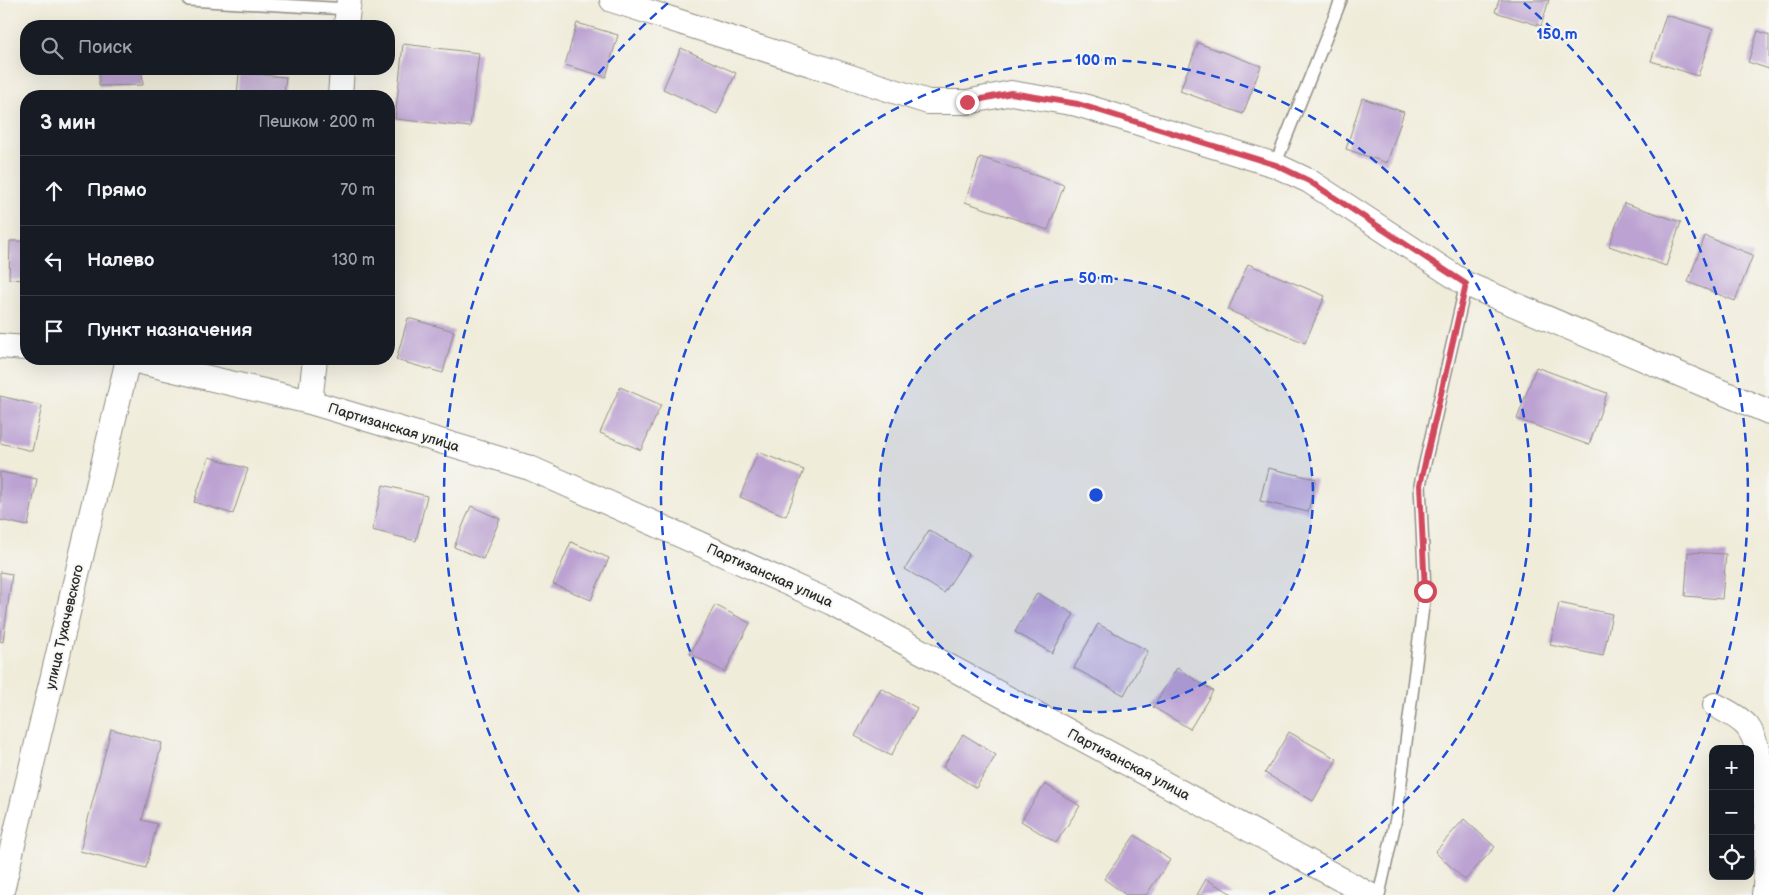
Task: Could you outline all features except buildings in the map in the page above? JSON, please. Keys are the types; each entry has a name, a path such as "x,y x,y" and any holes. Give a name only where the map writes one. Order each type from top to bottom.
{"street":[{"path":"612,0 928,102 967,102 1011,93 1078,104 1276,165 1309,181 1466,284 1769,412"},
{"path":"340,90 342,75"},
{"path":"0,346 20,348"},
{"name":"улица Тухачевского","path":"1,895 127,365"},
{"name":"Партизанская улица","path":"153,365 310,402 530,468 832,602 1370,895"},
{"path":"310,402 314,365"},
{"path":"1715,705 1748,726 1758,744 1767,788 1767,854 1764,895"}],"lane":[{"path":"189,0 348,12"},
{"path":"1276,165 1341,0"},
{"path":"1380,895 1397,814 1425,591 1420,485 1466,284"}],"route":[{"path":"967,102 1011,93 1078,104 1276,165 1309,181 1466,284 1420,485 1425,591"}]}
